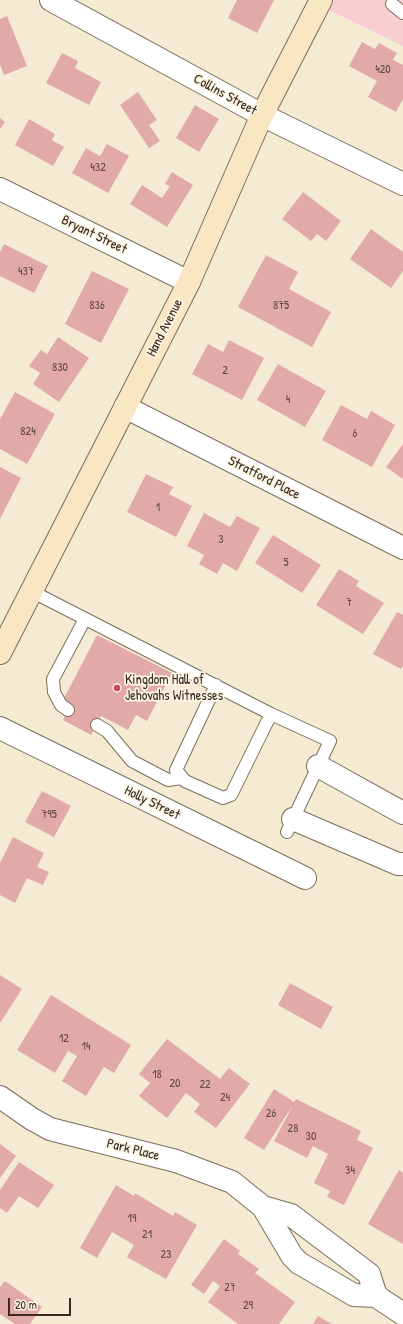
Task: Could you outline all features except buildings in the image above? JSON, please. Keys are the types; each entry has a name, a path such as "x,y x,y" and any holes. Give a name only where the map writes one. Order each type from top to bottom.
{"street":[{"name":"Collins Street","path":"51,0 262,115 403,184"},
{"name":"Hand Avenue","path":"0,653 188,282 262,115 321,0"},
{"name":"Bryant Street","path":"0,189 188,282"},
{"name":"Stratford Place","path":"125,407 403,548"},
{"name":"Holly Street","path":"0,728 305,878"},
{"path":"318,766 403,814"},
{"path":"290,826 398,864 403,864"},
{"name":"Park Place","path":"0,1097 32,1119 50,1129 176,1161 232,1182 263,1207 292,1256 299,1262 354,1295 376,1296 370,1274 291,1215 263,1207"},
{"path":"376,1296 403,1314"}],"lane":[{"path":"390,1 403,12"},
{"path":"31,591 271,714 330,742 290,826"},
{"path":"68,710 61,705 54,692 53,679 85,619"},
{"path":"216,685 176,770 185,781 223,798 231,796 271,714"},
{"path":"97,725 107,731 132,761 168,780 182,778"}],"shaded area":[{"path":"334,0 403,0 403,46 329,10"}],"place":[{"name":"Kingdom Hall of Jehovahs Witnesses","path":"117,688"}]}
